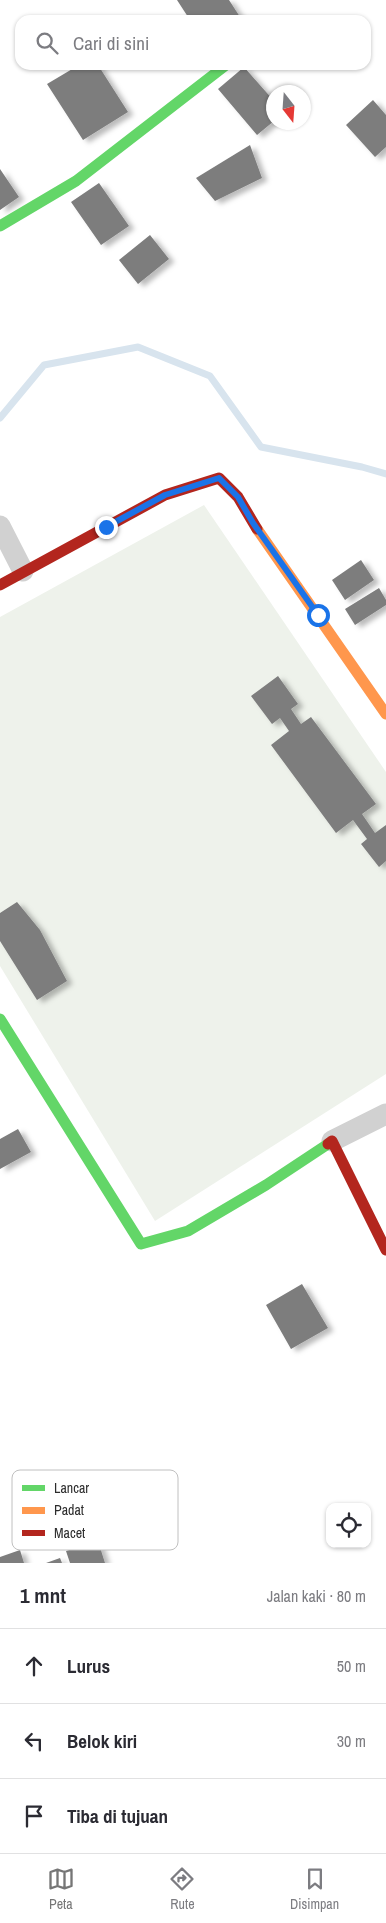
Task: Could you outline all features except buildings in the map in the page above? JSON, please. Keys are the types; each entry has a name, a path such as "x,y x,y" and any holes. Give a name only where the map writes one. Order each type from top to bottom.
{"street":[{"path":"0,226 76,181 220,70"},
{"path":"0,585 165,495 219,478 238,497 253,523 386,714"},
{"path":"0,526 24,571"},
{"path":"0,1019 141,1244 188,1231 266,1185 332,1141 386,1114"},
{"path":"332,1141 386,1250"}],"shaded area":[{"path":"204,505 386,772 386,1074 155,1221 0,966 0,617"}],"waterway":[{"path":"0,418 44,365 138,347 210,376 261,447 362,467 386,474"}],"traffic: fast":[{"path":"0,226 76,181 220,70"},
{"path":"0,1019 141,1244 188,1231 266,1185 328,1144"}],"traffic: slow":[{"path":"257,529 386,714"}],"traffic: jam":[{"path":"0,585 165,495 219,478 238,497 257,529"},
{"path":"328,1144 332,1141 386,1250"}],"route":[{"path":"106,527 165,495 219,478 238,497 253,523 318,615"}]}
